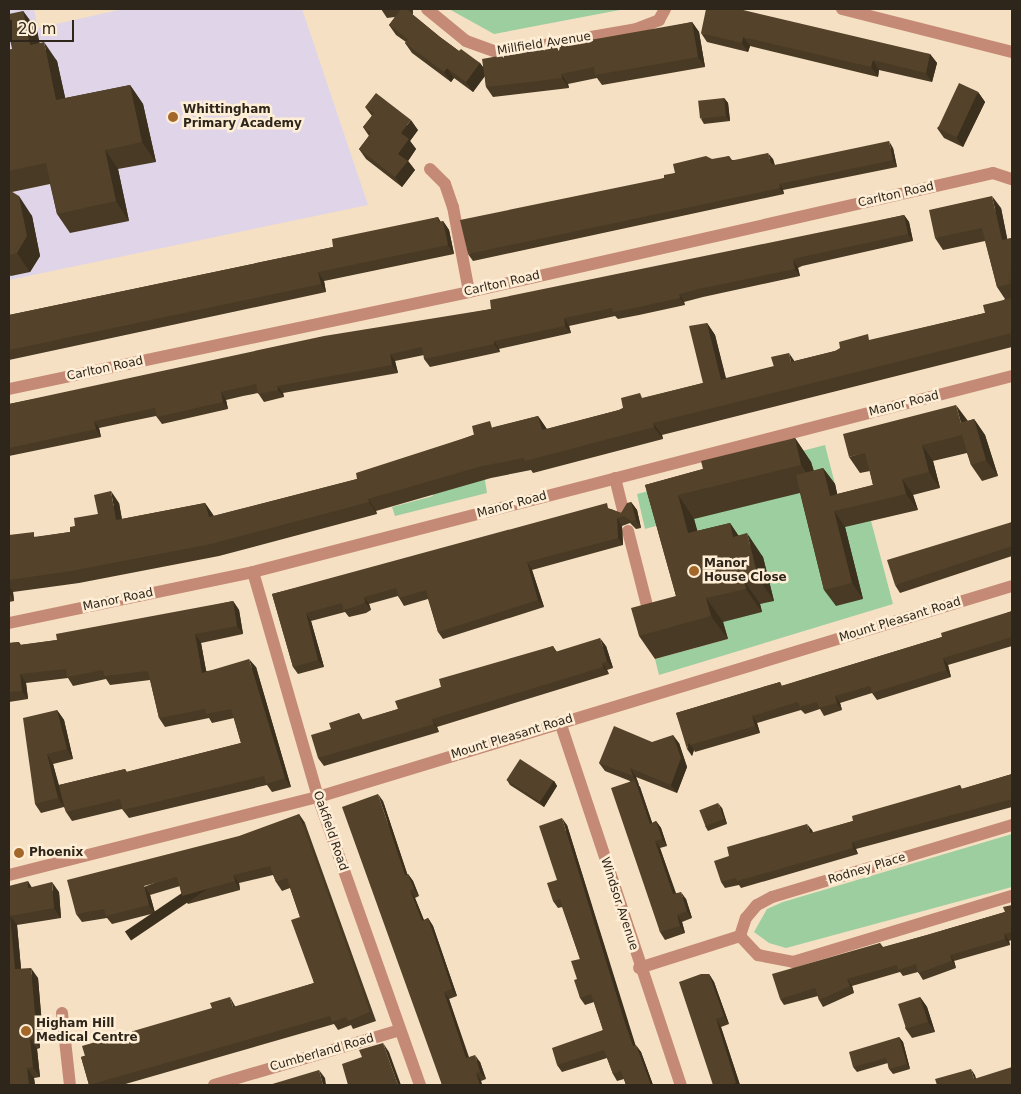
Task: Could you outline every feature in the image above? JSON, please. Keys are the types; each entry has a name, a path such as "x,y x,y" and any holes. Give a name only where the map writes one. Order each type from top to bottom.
{"street":[{"name":"Millfield Avenue","path":"428,9 466,41 499,53 636,29 659,20 665,9"},
{"path":"842,9 1012,52"},
{"path":"430,169 445,184 453,207 469,292"},
{"name":"Carlton Road","path":"9,389 469,292 993,173 1012,179"},
{"name":"Manor Road","path":"9,624 254,572 1012,376"},
{"path":"615,478 624,513"},
{"path":"628,531 650,617"},
{"name":"Oakfield Road","path":"254,572 318,797 420,1085"},
{"name":"Mount Pleasant Road","path":"9,875 318,797 1012,586"},
{"name":"Windsor Avenue","path":"560,722 640,968 681,1085"},
{"name":"Rodney Place","path":"740,936 752,911 772,897 1012,825"},
{"path":"640,968 740,936 758,954 793,962 1012,896"},
{"path":"62,1013 70,1085"},
{"name":"Cumberland Road","path":"214,1085 400,1030"}],"shaded area":[{"name":"Whittingham Primary Academy","path":"9,9 34,9 38,28 123,9 302,9 368,205 9,280"}],"green space":[{"path":"449,9 625,9 494,34"},
{"path":"825,445 835,484 807,491 841,508 866,502 893,604 659,675 655,659 728,639 666,523 645,529 637,494"},
{"path":"484,474 487,493 395,516 392,507 433,496 432,493"},
{"path":"1012,834 1012,887 786,948 769,943 754,932 767,909 783,902"}],"building":[{"path":"401,9 406,9 459,51 461,49 480,63 466,82 447,68 444,72 405,43 408,39 389,25"},
{"path":"706,9 739,9 930,54 926,73 873,60 871,67 743,37 742,43 701,33"},
{"path":"23,11 30,45 44,42 56,100 130,85 142,142 105,150 116,201 57,214 46,163 9,171 9,50 12,49 9,34 9,14"},
{"path":"692,22 698,57 595,75 594,67 561,74 562,78 486,87 482,59"},
{"path":"959,83 978,92 957,137 938,128"},
{"path":"376,93 411,120 401,133 409,139 398,154 408,161 395,177 359,149 371,133 363,127 374,113 365,107"},
{"path":"724,98 726,116 700,119 698,101"},
{"path":"889,141 893,160 779,184 780,188 468,254 460,220 664,178 664,175 675,173 673,164 706,156 712,159 729,156 730,161 768,153 771,163 775,165"},
{"path":"9,190 19,196 27,236 17,253 9,255"},
{"path":"992,196 1002,240 1012,238 1012,289 1008,271 1010,284 997,287 982,228 935,238 929,210"},
{"path":"904,215 908,234 797,258 793,260 795,269 698,289 679,294 680,298 634,308 613,312 612,308 564,318 565,326 494,341 494,344 424,359 422,347 390,354 392,365 277,386 278,390 258,394 256,384 238,388 221,392 223,402 157,417 155,408 94,421 96,429 9,448 9,404 324,336 491,309 490,300"},
{"path":"438,217 439,222 443,221 448,245 318,272 321,284 9,350 9,315 333,247 332,239"},
{"path":"1012,298 1012,333 653,423 654,427 525,461 524,458 482,466 368,499 369,502 211,544 71,571 9,580 9,535 34,532 34,537 70,532 70,527 75,526 74,518 98,514 94,495 111,491 116,520 205,503 209,517 357,479 356,473 474,435 472,426 490,421 492,428 538,416 542,430 619,410 623,408 621,398 640,393 642,398 703,383 689,326 707,323 721,380 774,367 771,357 789,353 791,362 835,351 840,348 839,342 868,334 869,340 985,313 983,305"},
{"path":"956,405 961,423 974,419 986,460 971,465 962,435 922,445 929,472 902,479 906,494 834,511 852,583 824,590 796,475 823,468 830,496 873,485 865,453 849,457 843,434"},
{"path":"795,438 801,465 678,495 688,533 730,523 733,537 747,533 758,577 744,581 746,589 706,598 711,616 639,636 631,608 676,596 645,485 703,469 701,461"},
{"path":"631,502 636,520 631,521 624,516 617,518 618,538 527,562 538,600 438,632 426,590 399,598 396,588 364,597 365,602 343,610 342,603 306,613 318,660 293,667 272,594 607,503 608,508 621,513 627,503"},
{"path":"1012,522 1012,546 895,585 887,560"},
{"path":"233,601 237,626 195,634 202,673 249,659 285,778 266,784 264,776 123,810 120,799 66,812 59,785 125,769 126,772 241,743 231,709 206,714 205,709 159,718 148,671 104,676 103,670 67,677 66,669 20,674 22,691 9,692 9,643 19,642 19,645 57,640 56,634"},
{"path":"1012,611 1012,637 943,658 946,670 872,693 870,686 835,696 837,703 819,708 817,702 800,707 798,702 752,716 755,726 690,745 689,742 687,749 676,713 780,682 781,686 942,637 941,633"},
{"path":"600,638 607,661 602,663 603,667 432,719 434,724 318,758 311,735 331,729 329,723 359,713 361,720 398,709 395,701 441,687 439,679 553,646 555,652"},
{"path":"57,710 67,749 47,754 58,798 35,804 23,718"},
{"path":"614,726 652,742 673,735 681,758 671,785 630,768 633,776 599,763"},
{"path":"520,759 554,781 540,802 506,780"},
{"path":"1012,774 1012,799 852,842 853,848 737,881 736,878 721,882 714,861 729,856 727,847 807,824 810,833 853,821 852,816 960,785 961,789"},
{"path":"635,780 650,824 656,821 662,839 655,841 673,894 681,892 687,911 677,915 680,926 660,932 611,788"},
{"path":"378,794 405,875 408,874 414,889 410,890 422,921 428,918 452,989 444,992 466,1058 475,1055 480,1072 476,1073 480,1085 442,1085 342,807"},
{"path":"718,803 724,819 705,826 699,810"},
{"path":"299,814 370,1012 348,1021 346,1017 332,1022 330,1016 89,1085 81,1057 85,1056 82,1046 212,1008 210,1003 230,997 233,1007 314,983 291,920 300,917 287,878 276,882 270,866 233,875 235,881 182,896 177,877 144,886 149,905 106,916 104,909 76,914 67,880 239,836"},
{"path":"562,818 625,1023 633,1046 636,1045 651,1085 626,1085 621,1071 613,1074 604,1050 557,1065 552,1048 603,1030 591,994 580,998 574,980 577,979 571,961 580,959 560,899 553,901 547,883 557,880 539,826"},
{"path":"28,881 28,888 52,882 54,908 10,916 15,969 31,968 36,1027 32,1027 34,1038 30,1039 33,1067 27,1068 29,1085 9,1085 9,886"},
{"path":"1012,905 1012,932 1004,934 1005,939 950,955 952,961 918,973 916,964 898,970 897,965 847,979 850,986 819,1000 815,988 780,999 772,974 880,943 881,948 927,935 1005,912 1003,907"},
{"path":"701,974 709,974 724,1016 716,1019 736,1083 713,1085 679,982"},
{"path":"920,997 928,1022 906,1029 898,1004"},
{"path":"899,1037 907,1064 889,1069 886,1058 853,1067 849,1052"},
{"path":"383,1043 398,1085 348,1085 342,1064 362,1057 359,1050"},
{"path":"1012,1067 1012,1085 937,1085 935,1079 971,1069 974,1079"},
{"path":"319,1070 323,1085 269,1085"}],"place":[{"name":"Whittingham Primary Academy","path":"173,117"},
{"name":"Manor House Close","path":"694,571"},
{"name":"Phoenix","path":"19,853"},
{"name":"Higham Hill Medical Centre","path":"26,1031"}]}
